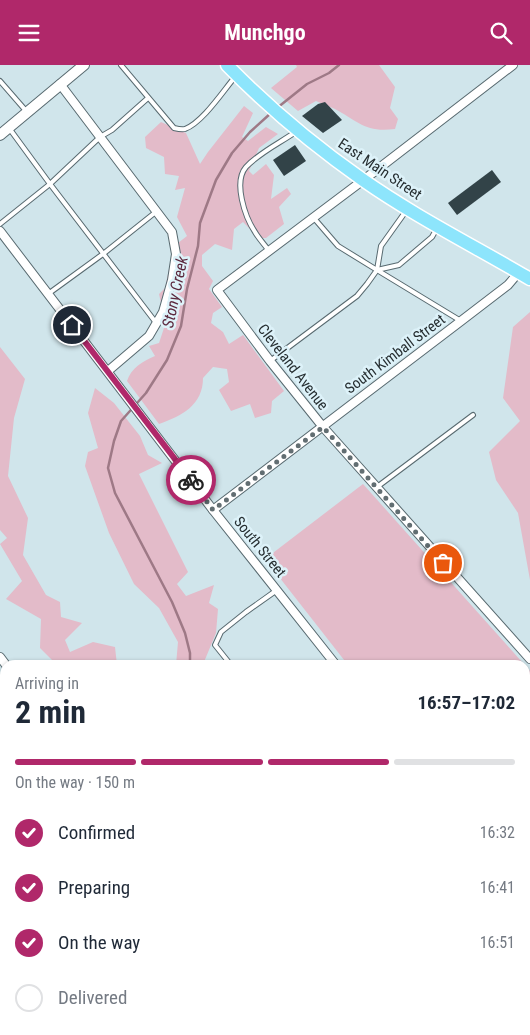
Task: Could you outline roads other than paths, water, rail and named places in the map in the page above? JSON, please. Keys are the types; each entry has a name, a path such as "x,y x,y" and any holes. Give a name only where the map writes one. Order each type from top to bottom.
{"main road":[{"name":"East Main Street","path":"227,65 298,130 363,180 407,209 524,275"}],"street":[{"path":"0,135 84,65"},
{"path":"269,251 513,65"},
{"path":"60,85 172,232 176,254 172,280 163,312 157,324 149,336 108,371"},
{"name":"South Street","path":"0,231 213,510 332,660"},
{"name":"Cleveland Avenue","path":"269,251 217,291 323,427 530,659"},
{"name":"South Kimball Street","path":"213,510 508,285 524,275"}],"lane":[{"path":"121,65 174,128 184,130 205,114 237,75"},
{"path":"0,81 27,112"},
{"path":"0,224 50,184 100,137 112,130 148,98"},
{"path":"8,127 157,324"},
{"path":"269,251 255,233 246,215 240,192 240,178 245,168 262,153 298,130"},
{"path":"270,361 356,296 367,284 377,271 381,246 407,209"},
{"path":"48,294 157,211"},
{"path":"313,217 338,246 461,321"},
{"path":"377,271 399,265 432,237 438,227"},
{"path":"376,488 473,415"},
{"path":"227,660 215,645 221,631 277,590"}],"waterway":[{"name":"Stony Creek","path":"277,108 307,84 329,73 339,65"},
{"name":"Stony Creek","path":"190,660 185,633 172,602 115,493 108,468 121,421 146,393 167,360 181,326 187,289 198,246 200,223 216,180 232,153 250,132 271,113"}]}
